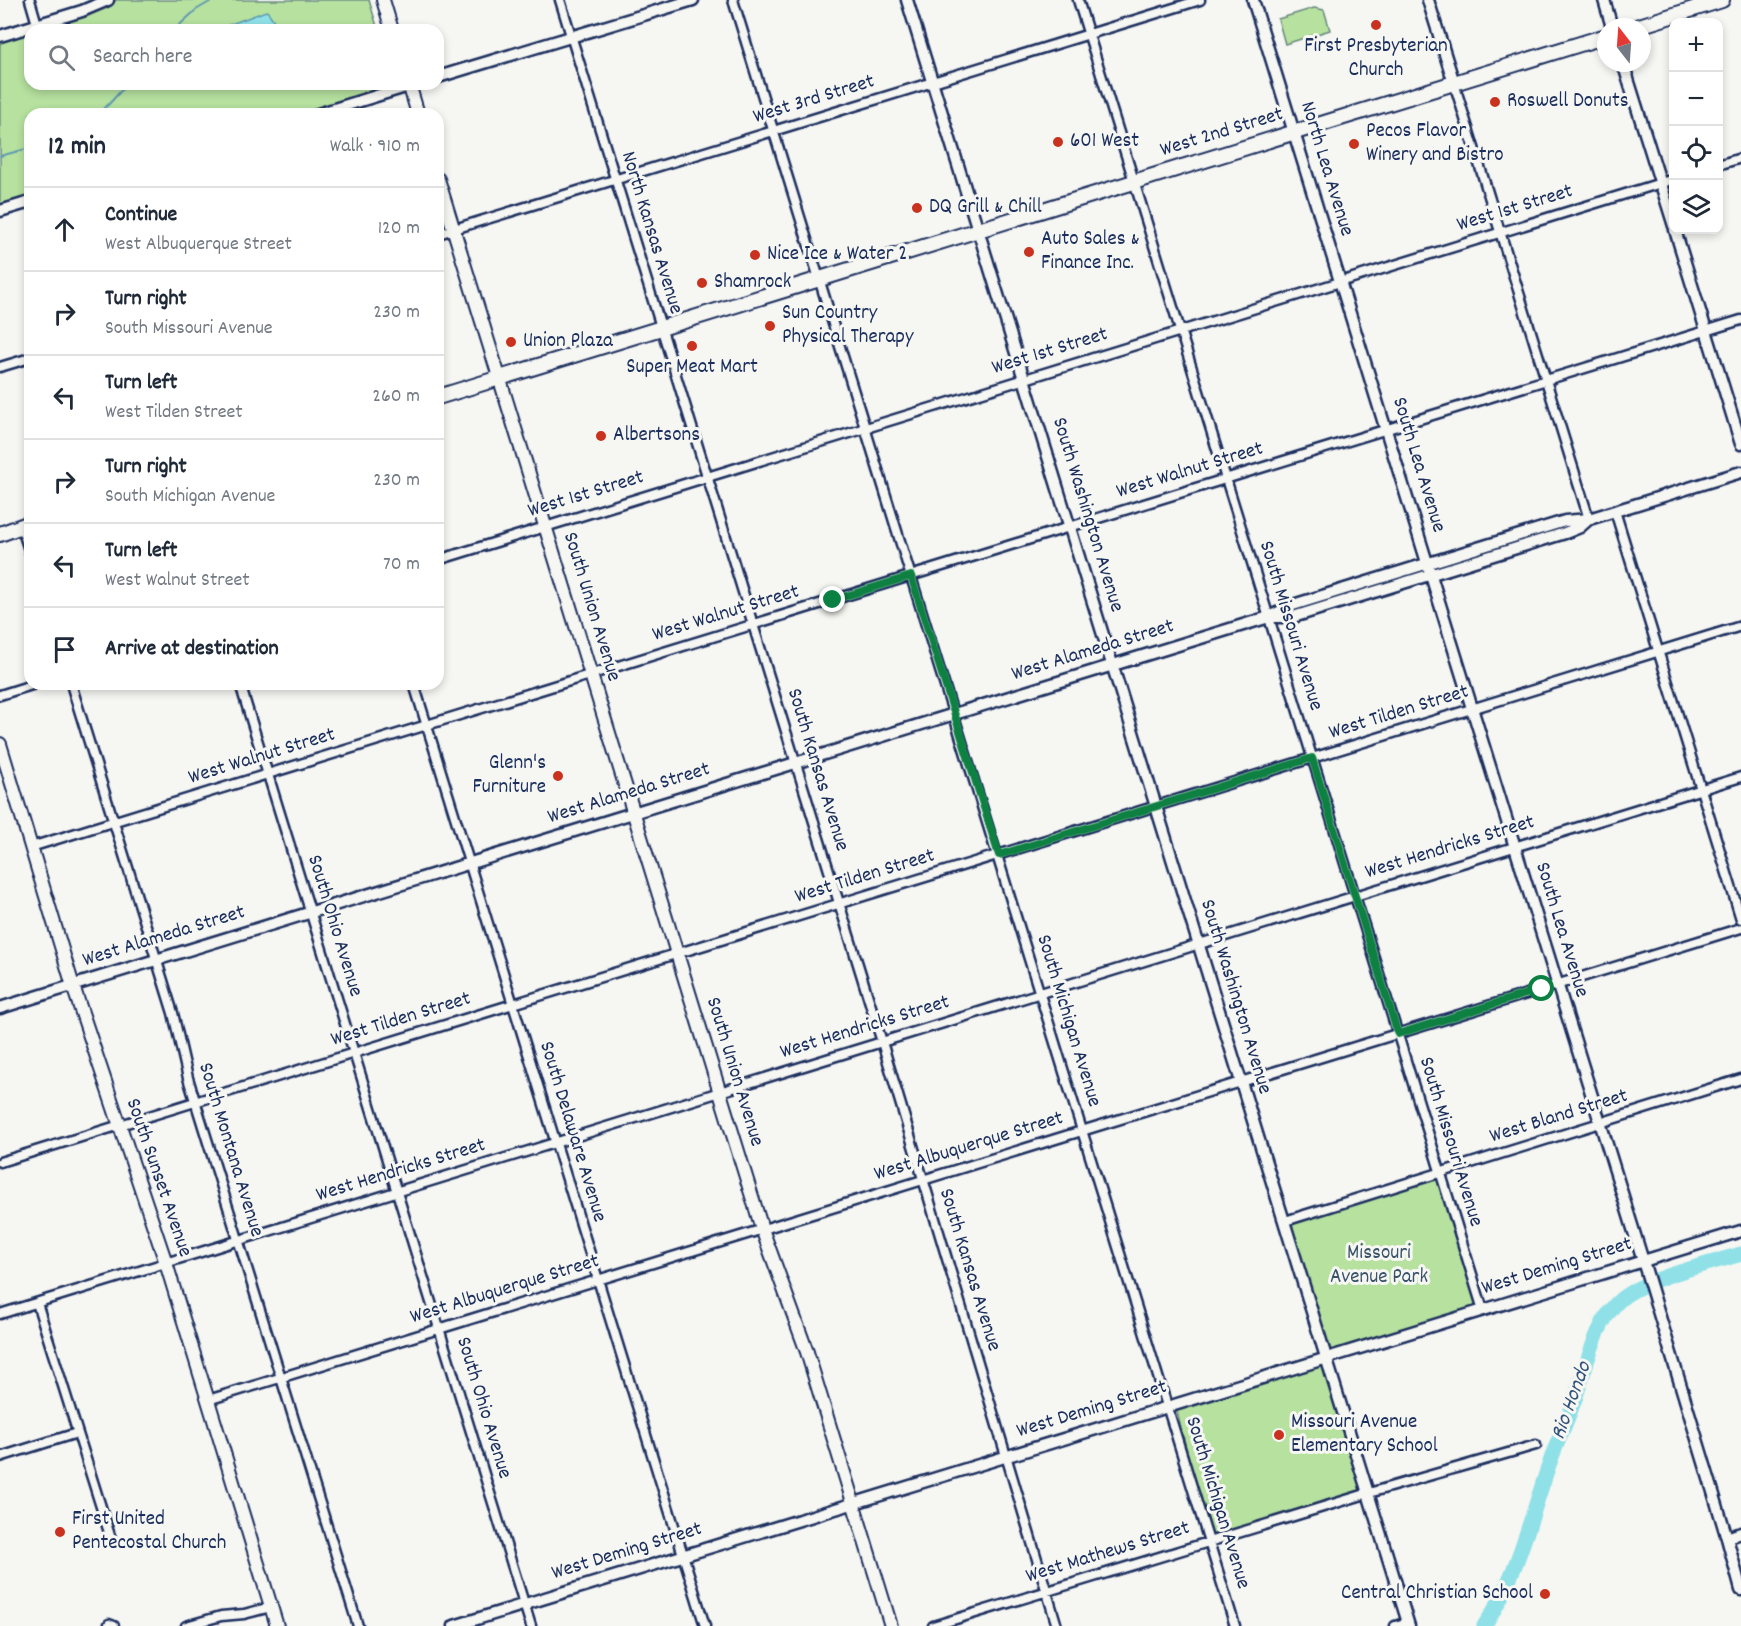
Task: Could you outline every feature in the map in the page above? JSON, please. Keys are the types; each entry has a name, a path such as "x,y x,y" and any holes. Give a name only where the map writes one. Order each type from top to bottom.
{"main road":[{"path":"382,0 390,24"},
{"path":"1651,22 1722,0"},
{"name":"West 2nd Street","path":"444,395 1597,39"},
{"path":"412,90 417,108"},
{"name":"South Union Avenue","path":"444,199 762,1229 807,1352 891,1626"},
{"path":"0,534 24,525"},
{"name":"South Sunset Avenue","path":"0,744 73,986 166,1263 277,1626"}],"street":[{"path":"30,0 37,24 92,8 108,0"},
{"name":"North Kansas Avenue","path":"560,0 709,476"},
{"path":"444,75 693,0"},
{"name":"South Michigan Avenue","path":"733,0 999,855 1235,1626"},
{"name":"South Washington Avenue","path":"907,0 1409,1624"},
{"name":"South Missouri Avenue","path":"1078,0 1483,1310"},
{"name":"West 3rd Street","path":"444,232 1200,0"},
{"name":"North Lea Avenue","path":"1253,0 1341,282"},
{"path":"1428,0 1589,519"},
{"path":"1604,0 1609,18"},
{"path":"0,36 24,28"},
{"path":"1626,72 1669,212"},
{"path":"337,108 395,90"},
{"path":"1723,164 1741,158"},
{"name":"West 1st Street","path":"444,558 1670,180"},
{"path":"0,211 24,204"},
{"path":"1676,234 1741,444"},
{"name":"South Lea Avenue","path":"1341,282 1643,1261 1741,1590"},
{"name":"West Walnut Street","path":"31,847 1741,320"},
{"path":"0,368 24,360"},
{"name":"West Alameda Street","path":"0,1008 1269,618 1293,605 1428,562 1565,520 1589,519 1741,472"},
{"name":"South Kansas Avenue","path":"709,476 1058,1626"},
{"path":"1615,511 1741,919"},
{"name":"West Alameda Street","path":"1269,618 1293,617 1431,575 1565,533 1580,527 1589,519"},
{"name":"West Tilden Street","path":"0,1162 1741,626"},
{"path":"0,695 24,687"},
{"name":"South Montana Avenue","path":"73,690 173,1013 196,1102 358,1626"},
{"name":"South Ohio Avenue","path":"242,690 531,1626"},
{"name":"South Delaware Avenue","path":"416,690 705,1626"},
{"name":"West Hendricks Street","path":"0,1314 1741,777"},
{"name":"West Albuquerque Street","path":"208,1400 1741,928"},
{"name":"West Bland Street","path":"1285,1221 1741,1079"},
{"name":"West Deming Street","path":"454,1626 1741,1231"},
{"path":"37,1303 112,1542"},
{"path":"0,1457 77,1433"},
{"name":"West Mathews Street","path":"933,1626 1369,1493 1536,1445"},
{"path":"1727,1538 1741,1533"},
{"path":"186,1626 221,1616 238,1615 271,1607"},
{"path":"1395,1626 1409,1624"}],"green space":[{"path":"108,0 369,0 376,24 36,24"},
{"path":"1314,8 1324,10 1330,30 1285,44 1278,19"},
{"path":"24,28 24,90 397,90 338,108 24,108 24,204 0,211 0,36"},
{"name":"Missouri Avenue Park","path":"1440,1172 1483,1310 1327,1357 1285,1221"},
{"path":"1324,1362 1363,1490 1209,1538 1177,1412 1169,1410"}],"water":[{"path":"266,11 276,24 231,24"}],"waterway":[{"path":"181,24 196,10 213,0"},
{"path":"104,108 122,90"},
{"path":"0,156 24,150"},
{"name":"Rio Hondo","path":"1484,1626 1505,1590 1513,1570 1549,1465 1605,1318 1621,1299 1632,1291 1678,1272 1741,1254"}],"place":[{"name":"First Presbyterian Church","path":"1376,25"},
{"name":"Roswell Donuts","path":"1495,102"},
{"name":"601 West","path":"1058,142"},
{"name":"Pecos Flavor Winery and Bistro","path":"1354,144"},
{"name":"DQ Grill & Chill","path":"917,208"},
{"name":"Auto Sales & Finance Inc.","path":"1029,252"},
{"name":"Nice Ice & Water 2","path":"755,255"},
{"name":"Shamrock","path":"702,283"},
{"name":"Sun Country Physical Therapy","path":"770,326"},
{"name":"Union Plaza","path":"511,342"},
{"name":"Super Meat Mart","path":"692,346"},
{"name":"Albertsons","path":"601,436"},
{"name":"Glenn's Furniture","path":"558,776"},
{"name":"Missouri Avenue Elementary School","path":"1279,1435"},
{"name":"First United Pentecostal Church","path":"60,1532"},
{"name":"Central Christian School","path":"1545,1594"}],"route":[{"path":"833,600 911,576 999,855 1312,758 1398,1034 1542,989"}]}
